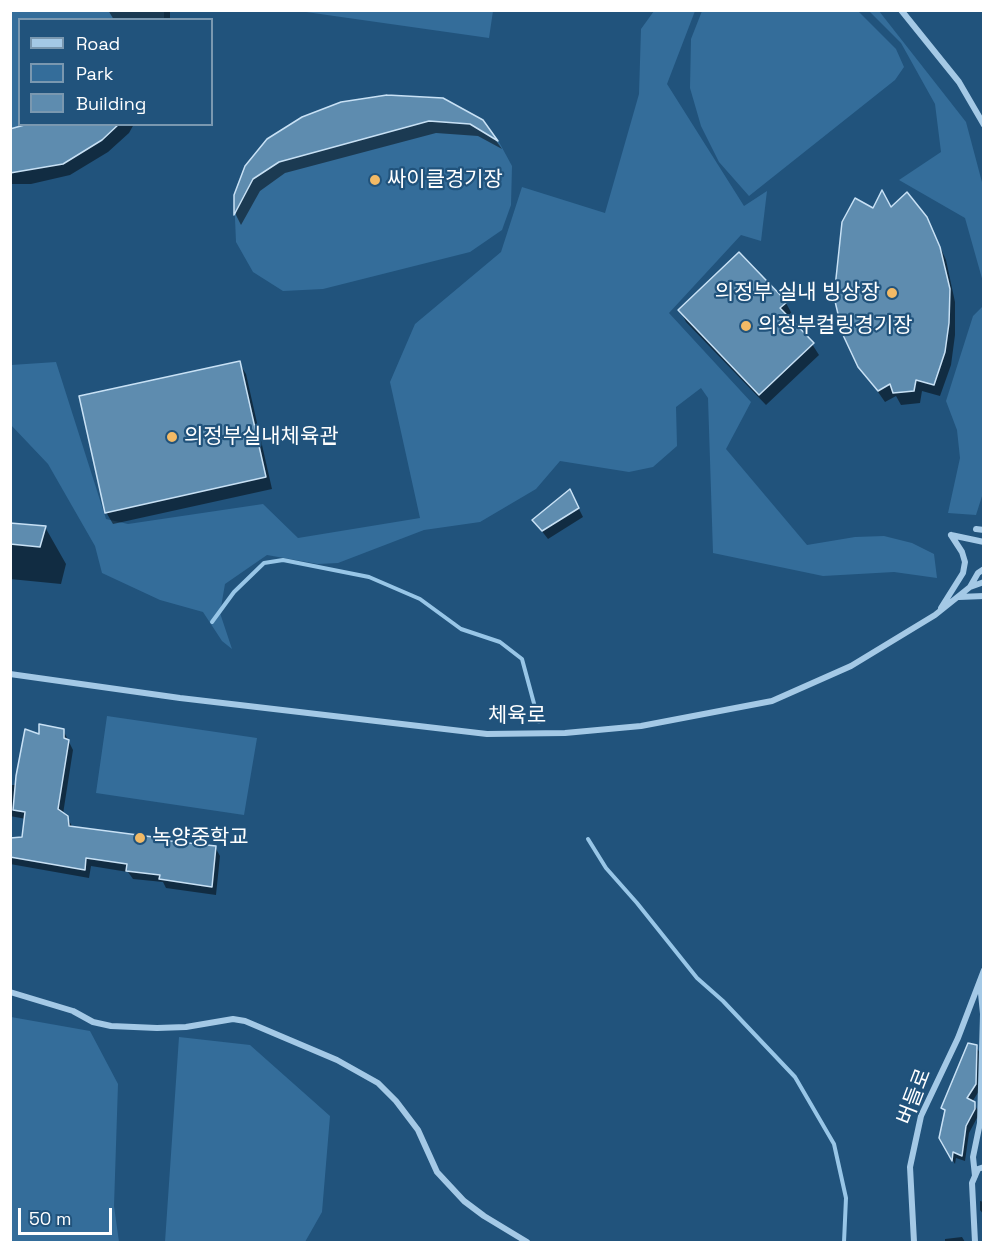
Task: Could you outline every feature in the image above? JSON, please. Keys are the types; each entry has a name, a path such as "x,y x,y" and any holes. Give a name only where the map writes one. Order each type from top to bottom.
{"street":[{"path":"901,10 959,82 984,125"},
{"path":"935,615 963,573 965,562 962,552 951,535 984,542"},
{"name":"체육로","path":"10,674 180,698 487,734 565,733 641,726 772,701 851,666 935,615 970,587 978,573 984,569"},
{"path":"970,587 984,582"},
{"path":"959,597 984,596"},
{"name":"버들로","path":"914,1242 910,1167 921,1116 958,1038 984,970"},
{"path":"975,1176 973,1157 980,1123 983,1014 980,980"},
{"path":"10,992 73,1011 93,1022 111,1026 186,1027 232,1019 245,1021 337,1060 378,1083 396,1101 418,1130 437,1172 464,1201 527,1242"},
{"path":"975,1242 972,1183 978,1169 984,1167"}],"green space":[{"path":"11,11 164,11 164,18 18,18 18,126 118,126 102,140 63,164 11,173"},
{"path":"299,11 493,11 489,38"},
{"path":"654,11 695,11 667,84 744,206 767,191 761,241 741,235 669,313 751,402 726,449 807,545 855,537 884,536 912,543 934,554 937,578 894,572 823,576 713,553 708,398 701,388 676,407 677,446 653,467 629,472 560,461 536,489 480,522 424,530 338,563 318,564 267,555 225,584 220,613 232,649 222,641 203,612 160,600 102,573 95,546 48,464 11,425 11,365 56,362 106,519 128,524 263,504 298,538 420,518 390,382 415,324 501,252 522,187 605,213 639,94 641,29"},
{"path":"702,11 858,11 896,49 904,67 895,80 749,196 719,162 701,126 690,88 691,39"},
{"path":"869,11 879,11 966,122 983,186 983,282 965,218 899,180 941,152 935,104 901,43"},
{"name":"싸이클경기장","path":"341,102 483,120 499,142 512,166 511,205 502,230 470,252 323,289 283,291 253,272 236,242 234,195 245,166 267,139 302,117"},
{"path":"983,306 983,493 976,515 948,513 960,458 957,430 946,401 973,316"},
{"path":"107,716 257,738 244,815 96,793"},
{"path":"11,1017 90,1031 118,1084 114,1206 119,1242 11,1242"},
{"path":"179,1037 250,1045 330,1116 322,1212 305,1242 165,1242"}],"building":[{"path":"387,95 443,98 483,120 498,141 470,124 429,121 279,162 253,179 234,215 234,195 245,166 267,139 302,117 341,102"},
{"path":"21,126 117,126 102,140 63,164 10,173 10,129"},
{"name":"의정부 실내 빙상장","path":"882,190 891,207 907,192 927,217 940,247 950,289 945,352 934,385 916,380 914,391 893,393 890,384 878,391 858,367 843,335 834,297 842,222 855,198 873,208"},
{"name":"의정부컬링경기장","path":"739,252 787,302 780,308 814,343 759,395 678,310"},
{"name":"의정부실내체육관","path":"240,361 266,477 105,513 79,396"},
{"path":"570,489 579,508 542,531 532,520"},
{"path":"10,523 46,526 40,547 10,544"},
{"path":"39,724 64,729 64,738 69,740 58,809 68,816 69,826 216,846 212,887 159,879 160,875 126,871 127,864 86,858 85,870 10,857 10,838 22,837 25,812 13,810 16,776 25,729 39,734"},
{"path":"968,1043 977,1045 976,1084 967,1098 975,1102 975,1109 966,1126 962,1156 953,1152 952,1161 939,1138 945,1110 941,1108"}],"waterway":[{"path":"212,622 234,592 264,563 283,560 369,577 420,599 461,629 500,642 522,659 539,722"},
{"path":"588,839 606,868 697,978 723,1001 795,1077 834,1144 846,1198 844,1242"}],"place":[{"name":"싸이클경기장","path":"375,180"},
{"name":"의정부 실내 빙상장","path":"892,293"},
{"name":"의정부컬링경기장","path":"746,326"},
{"name":"의정부실내체육관","path":"172,437"},
{"name":"녹양중학교","path":"140,838"}]}
